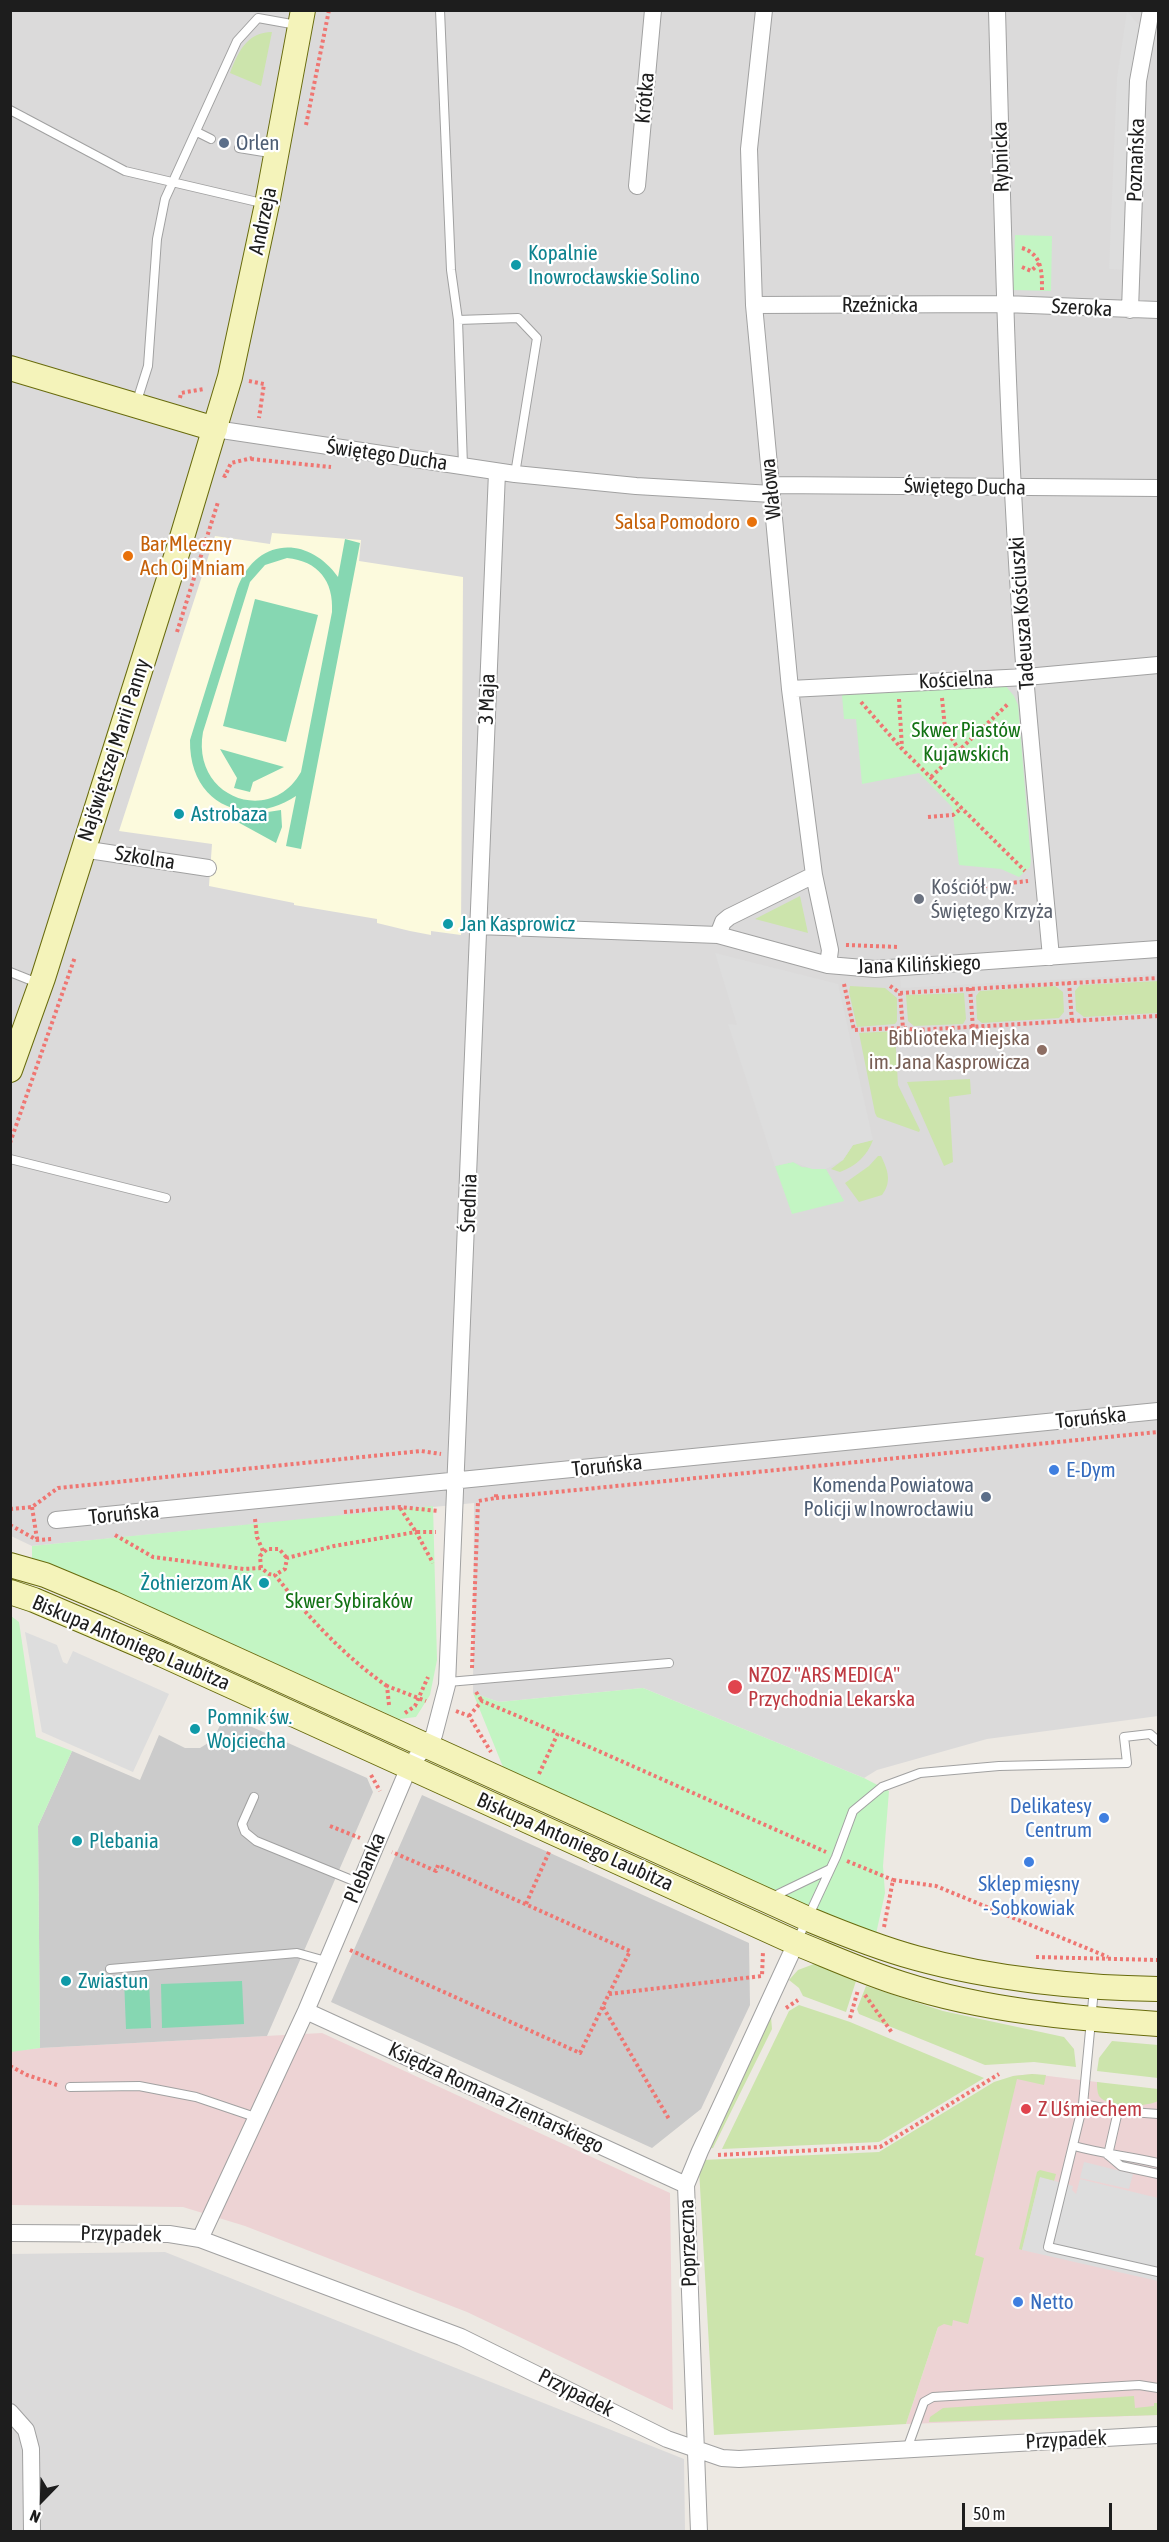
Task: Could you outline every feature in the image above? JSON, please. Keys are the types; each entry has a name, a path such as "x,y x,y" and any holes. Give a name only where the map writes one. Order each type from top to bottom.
{"main road":[{"name":"Andrzeja","path":"215,429 230,377 267,204 302,18"},
{"name":"Świętego Ducha","path":"10,368 215,429"},
{"name":"Najświętszej Marii Panny","path":"10,1070 40,984 215,429"},
{"name":"Biskupa Antoniego Laubitza","path":"10,1564 84,1591 427,1744 808,1919 875,1946 920,1959 1028,1979 1094,1986 1158,1989"},
{"name":"Biskupa Antoniego Laubitza","path":"10,1592 61,1610 163,1655 796,1943 903,1984 945,1996 1040,2015 1158,2024"}],"street":[{"name":"Krótka","path":"637,186 653,10"},
{"name":"Wałowa","path":"764,10 749,149 754,305 790,688 814,874 828,944 828,965"},
{"name":"Rybnicka","path":"997,10 1005,304"},
{"name":"Poznańska","path":"1130,310 1138,81 1151,10"},
{"name":"Rzeźnicka","path":"754,305 1005,304"},
{"name":"Szeroka","path":"1005,304 1158,310"},
{"name":"Tadeusza Kościuszki","path":"1005,304 1036,881 1051,957"},
{"name":"Świętego Ducha","path":"215,429 497,472 636,486 771,489 1158,488"},
{"name":"3 Maja","path":"478,926 497,472"},
{"name":"Kościelna","path":"790,688 1026,677 1158,665"},
{"name":"Szkolna","path":"82,849 208,868"},
{"path":"718,935 723,922 729,917 814,874"},
{"name":"Jana Kilińskiego","path":"478,926 718,935 828,965 851,968 897,969 1158,949"},
{"name":"Średnia","path":"457,1481 478,926"},
{"name":"Toruńska","path":"56,1520 1158,1411"},
{"name":"Plebanka","path":"200,2239 306,2011 409,1767 434,1735 448,1682 457,1481"},
{"name":"Poprzeczna","path":"699,2532 686,2185 704,2141 796,1943"},
{"name":"Księdza Romana Zientarskiego","path":"306,2011 686,2185"},
{"name":"Przypadek","path":"10,2233 169,2234 200,2239 461,2337 667,2439 722,2458 739,2459 1158,2435"},
{"path":"10,2412 26,2430 31,2449 32,2532"}],"lane":[{"path":"440,10 451,270 458,320 463,466"},
{"path":"136,406 148,366 157,239 165,199 237,41 258,18 302,18"},
{"path":"10,111 125,171 267,204"},
{"path":"197,132 211,139"},
{"path":"239,148 276,154"},
{"path":"458,320 518,318 537,338 515,474"},
{"path":"10,972 40,984"},
{"path":"10,1159 166,1198"},
{"path":"448,1682 669,1663"},
{"path":"796,1943 836,1857 854,1811 882,1787 920,1773 999,1766 1127,1763 1124,1737 1150,1734 1158,1741"},
{"path":"254,1797 242,1824 245,1832 256,1841 359,1883"},
{"path":"767,1900 831,1868"},
{"path":"110,1969 297,1953 326,1961"},
{"path":"1094,1986 1083,2104 1048,2247 1158,2272"},
{"path":"70,2087 139,2086 196,2097 255,2117"},
{"path":"1083,2104 1118,2111 1158,2114"},
{"path":"1108,2155 1118,2111"},
{"path":"1074,2146 1108,2155 1121,2154 1158,2163"},
{"path":"1108,2155 1121,2166 1158,2174"},
{"path":"907,2449 924,2402 933,2397 1140,2385 1158,2388"}],"path":[{"path":"1004,247 1030,250 1038,259 1042,269 1041,306"},
{"path":"942,682 945,728 959,750"},
{"path":"898,683 902,748"},
{"path":"1008,693 1012,711"},
{"path":"859,701 902,748 1036,881"},
{"path":"931,777 1011,701"},
{"path":"928,817 953,815 962,808"},
{"path":"1025,863 1026,872"},
{"path":"984,886 1036,881"},
{"path":"1029,892 1036,881"},
{"path":"828,944 906,948"},
{"path":"900,993 1158,978"},
{"path":"843,981 854,1030 903,1028"},
{"path":"1069,982 1072,1022"},
{"path":"970,988 973,1028"},
{"path":"496,1498 1158,1432"},
{"path":"10,1509 33,1507 58,1488 421,1451 458,1456"},
{"path":"33,1507 37,1540"},
{"path":"435,1565 400,1507 438,1511"},
{"path":"477,1511 471,1683 482,1701 836,1857 893,1880 936,1886 1111,1959"},
{"path":"255,1519 257,1537 263,1551"},
{"path":"287,1558 334,1546 416,1532 437,1532"},
{"path":"115,1534 153,1557 244,1569 261,1568 269,1574 276,1575 285,1569 287,1558"},
{"path":"261,1568 260,1556 263,1551 279,1549 287,1558"},
{"path":"276,1575 297,1604 368,1673 387,1686"},
{"path":"397,1713 404,1713 415,1706 429,1675"},
{"path":"469,1716 482,1701"},
{"path":"442,1706 469,1716 495,1759"},
{"path":"531,1792 558,1733"},
{"path":"330,1826 436,1871 438,1865 630,1951 580,2053 334,1943"},
{"path":"526,1904 557,1834"},
{"path":"883,1931 893,1880"},
{"path":"609,1994 762,1976"},
{"path":"858,1988 878,2010 894,2034"},
{"path":"782,2017 787,2006 798,2000"},
{"path":"603,2007 669,2119"},
{"path":"11,2067 50,2083 70,2087"},
{"path":"720,2145 715,2156 880,2147 999,2074"}],"shaded area":[{"path":"10,11 1158,11 1158,1716 987,1739 877,1770 864,1778 643,1688 499,1702 473,1693 474,1503 32,1546 11,1536"},
{"path":"1127,11 1138,24 1148,27 1131,270 1109,269 1117,78"},
{"path":"272,533 361,540 359,561 463,577 461,935 431,931 431,935 410,931 377,923 377,919 294,905 294,903 209,886 212,844 119,831 215,536 270,544"},
{"path":"715,953 838,984 873,1140 853,1145 843,1160 826,1169 812,1169 793,1162 775,1166 728,1024 737,1025"},
{"path":"1158,955 1158,974 901,988 900,974"},
{"path":"25,1632 57,1645 63,1662 67,1664 73,1651 169,1694 133,1772 42,1732"},
{"path":"225,1715 367,1778 373,1792 267,2036 40,2048 38,1826 72,1751 140,1780 159,1735 185,1748 200,1748 213,1740"},
{"path":"422,1795 749,1943 750,2005 701,2109 652,2148 331,2002"},
{"path":"322,2033 670,2193 673,2410 467,2312 245,2226 183,2207 11,2205 11,2051"},
{"path":"1032,2074 1097,2082 1158,2095 1158,2415 906,2424 938,2327 1013,2076"},
{"path":"1084,2162 1133,2174 1129,2189 1080,2178"},
{"path":"1040,2177 1073,2186 1072,2190 1076,2194 1080,2179 1158,2198 1158,2281 1022,2250"},
{"path":"165,2252 684,2459 685,2531 11,2531 10,2254"}],"green space":[{"path":"272,32 261,86 230,73 240,51 250,39 256,35"},
{"path":"1015,235 1052,236 1051,291 1013,290"},
{"path":"345,539 360,543 301,849 286,846 296,796 277,806 258,810 240,810 224,804 210,795 199,780 192,762 190,740 237,589 246,572 257,559 269,551 283,548 298,549 326,563 338,577","holes":["287,558 307,563 322,574 330,591 332,612 301,772 287,789 271,798 253,801 236,797 221,788 209,773 202,755 203,732 250,582 265,565"]},
{"path":"255,599 318,615 286,742 223,726"},
{"name":"Skwer Piastów Kujawskich","path":"1004,684 1018,705 1031,861 1030,867 1019,877 1001,869 959,865 952,807 919,773 862,784 856,719 844,719 842,695"},
{"path":"220,749 284,767 253,782 250,792 234,788 237,778"},
{"path":"281,810 282,827 276,843 234,820 229,821 228,818 231,814 235,817"},
{"path":"800,896 808,933 755,919"},
{"path":"1158,981 1158,1013 1084,1017 1076,1011 1075,991 1080,985"},
{"path":"850,986 885,988 897,998 895,1024 857,1027 849,992"},
{"path":"1055,986 1063,992 1064,1012 1059,1018 982,1023 977,1019 976,996 980,991"},
{"path":"964,993 966,1019 963,1024 914,1026 908,1021 906,995"},
{"path":"895,1031 898,1085 919,1132 877,1117 875,1113 859,1033"},
{"path":"970,1079 971,1094 949,1097 953,1162 944,1166 907,1082"},
{"path":"873,1140 864,1156 851,1167 840,1172 831,1169 843,1160 853,1145"},
{"path":"878,1156 881,1156 887,1171 888,1181 885,1190 882,1195 859,1202 845,1183 869,1166"},
{"path":"793,1162 802,1167 826,1169 844,1201 792,1214 775,1166"},
{"name":"Skwer Sybiraków","path":"433,1506 437,1660 430,1695 416,1717 399,1719 182,1621 32,1558 32,1546"},
{"path":"11,1616 19,1622 36,1737 72,1751 38,1826 40,2048 11,2052"},
{"path":"643,1688 864,1778 889,1791 883,1866 885,1893 876,1934 503,1767 473,1693 499,1702"},
{"path":"814,1964 856,1981 846,2012 803,1996 799,1988 789,1980 798,1970"},
{"path":"149,1978 151,2028 126,2029 124,1979"},
{"path":"242,1981 244,2024 162,2028 161,1984"},
{"path":"866,1986 943,2011 1064,2037 1074,2049 1076,2067 1034,2062 985,2065 859,2014 857,2009"},
{"path":"799,2005 850,2022 984,2078 879,2142 722,2149 789,2011"},
{"path":"771,2017 772,2029 713,2148 707,2149"},
{"path":"1112,2041 1158,2045 1158,2078 1097,2071 1099,2058"},
{"path":"1046,2075 1044,2085 1017,2079 975,2255 984,2258 968,2324 953,2320 952,2326 944,2324 938,2327 906,2424 714,2435 699,2169 703,2160 879,2152 994,2082 1013,2076"},
{"path":"1097,2082 1158,2089 1158,2101 1145,2105 1111,2103 1099,2096"},
{"path":"1040,2170 1056,2174 1054,2181 1040,2178 1022,2250 1019,2249 1037,2172"},
{"path":"1134,2396 1135,2408 1154,2406 1154,2403 1158,2403 1158,2415 929,2422 930,2417 943,2408"}],"place":[{"name":"Orlen","path":"224,143"},
{"name":"Kopalnie Inowrocławskie Solino","path":"516,265"},
{"name":"Salsa Pomodoro","path":"752,522"},
{"name":"Bar Mleczny Ach Oj Mniam","path":"128,556"},
{"name":"Astrobaza","path":"179,814"},
{"name":"Kościół pw. Świętego Krzyża","path":"919,899"},
{"name":"Jan Kasprowicz","path":"448,924"},
{"name":"Biblioteka Miejska im. Jana Kasprowicza","path":"1042,1050"},
{"name":"E-Dym","path":"1054,1470"},
{"name":"Komenda Powiatowa Policji w Inowrocławiu","path":"986,1497"},
{"name":"Żołnierzom AK","path":"264,1583"},
{"name":"NZOZ \"ARS MEDICA\" Przychodnia Lekarska","path":"735,1687"},
{"name":"Pomnik św. Wojciecha","path":"195,1729"},
{"name":"Delikatesy Centrum","path":"1104,1818"},
{"name":"Plebania","path":"77,1841"},
{"name":"Sklep mięsny - Sobkowiak","path":"1029,1862"},
{"name":"Zwiastun","path":"66,1981"},
{"name":"Z Uśmiechem","path":"1026,2109"},
{"name":"Netto","path":"1018,2302"}]}
